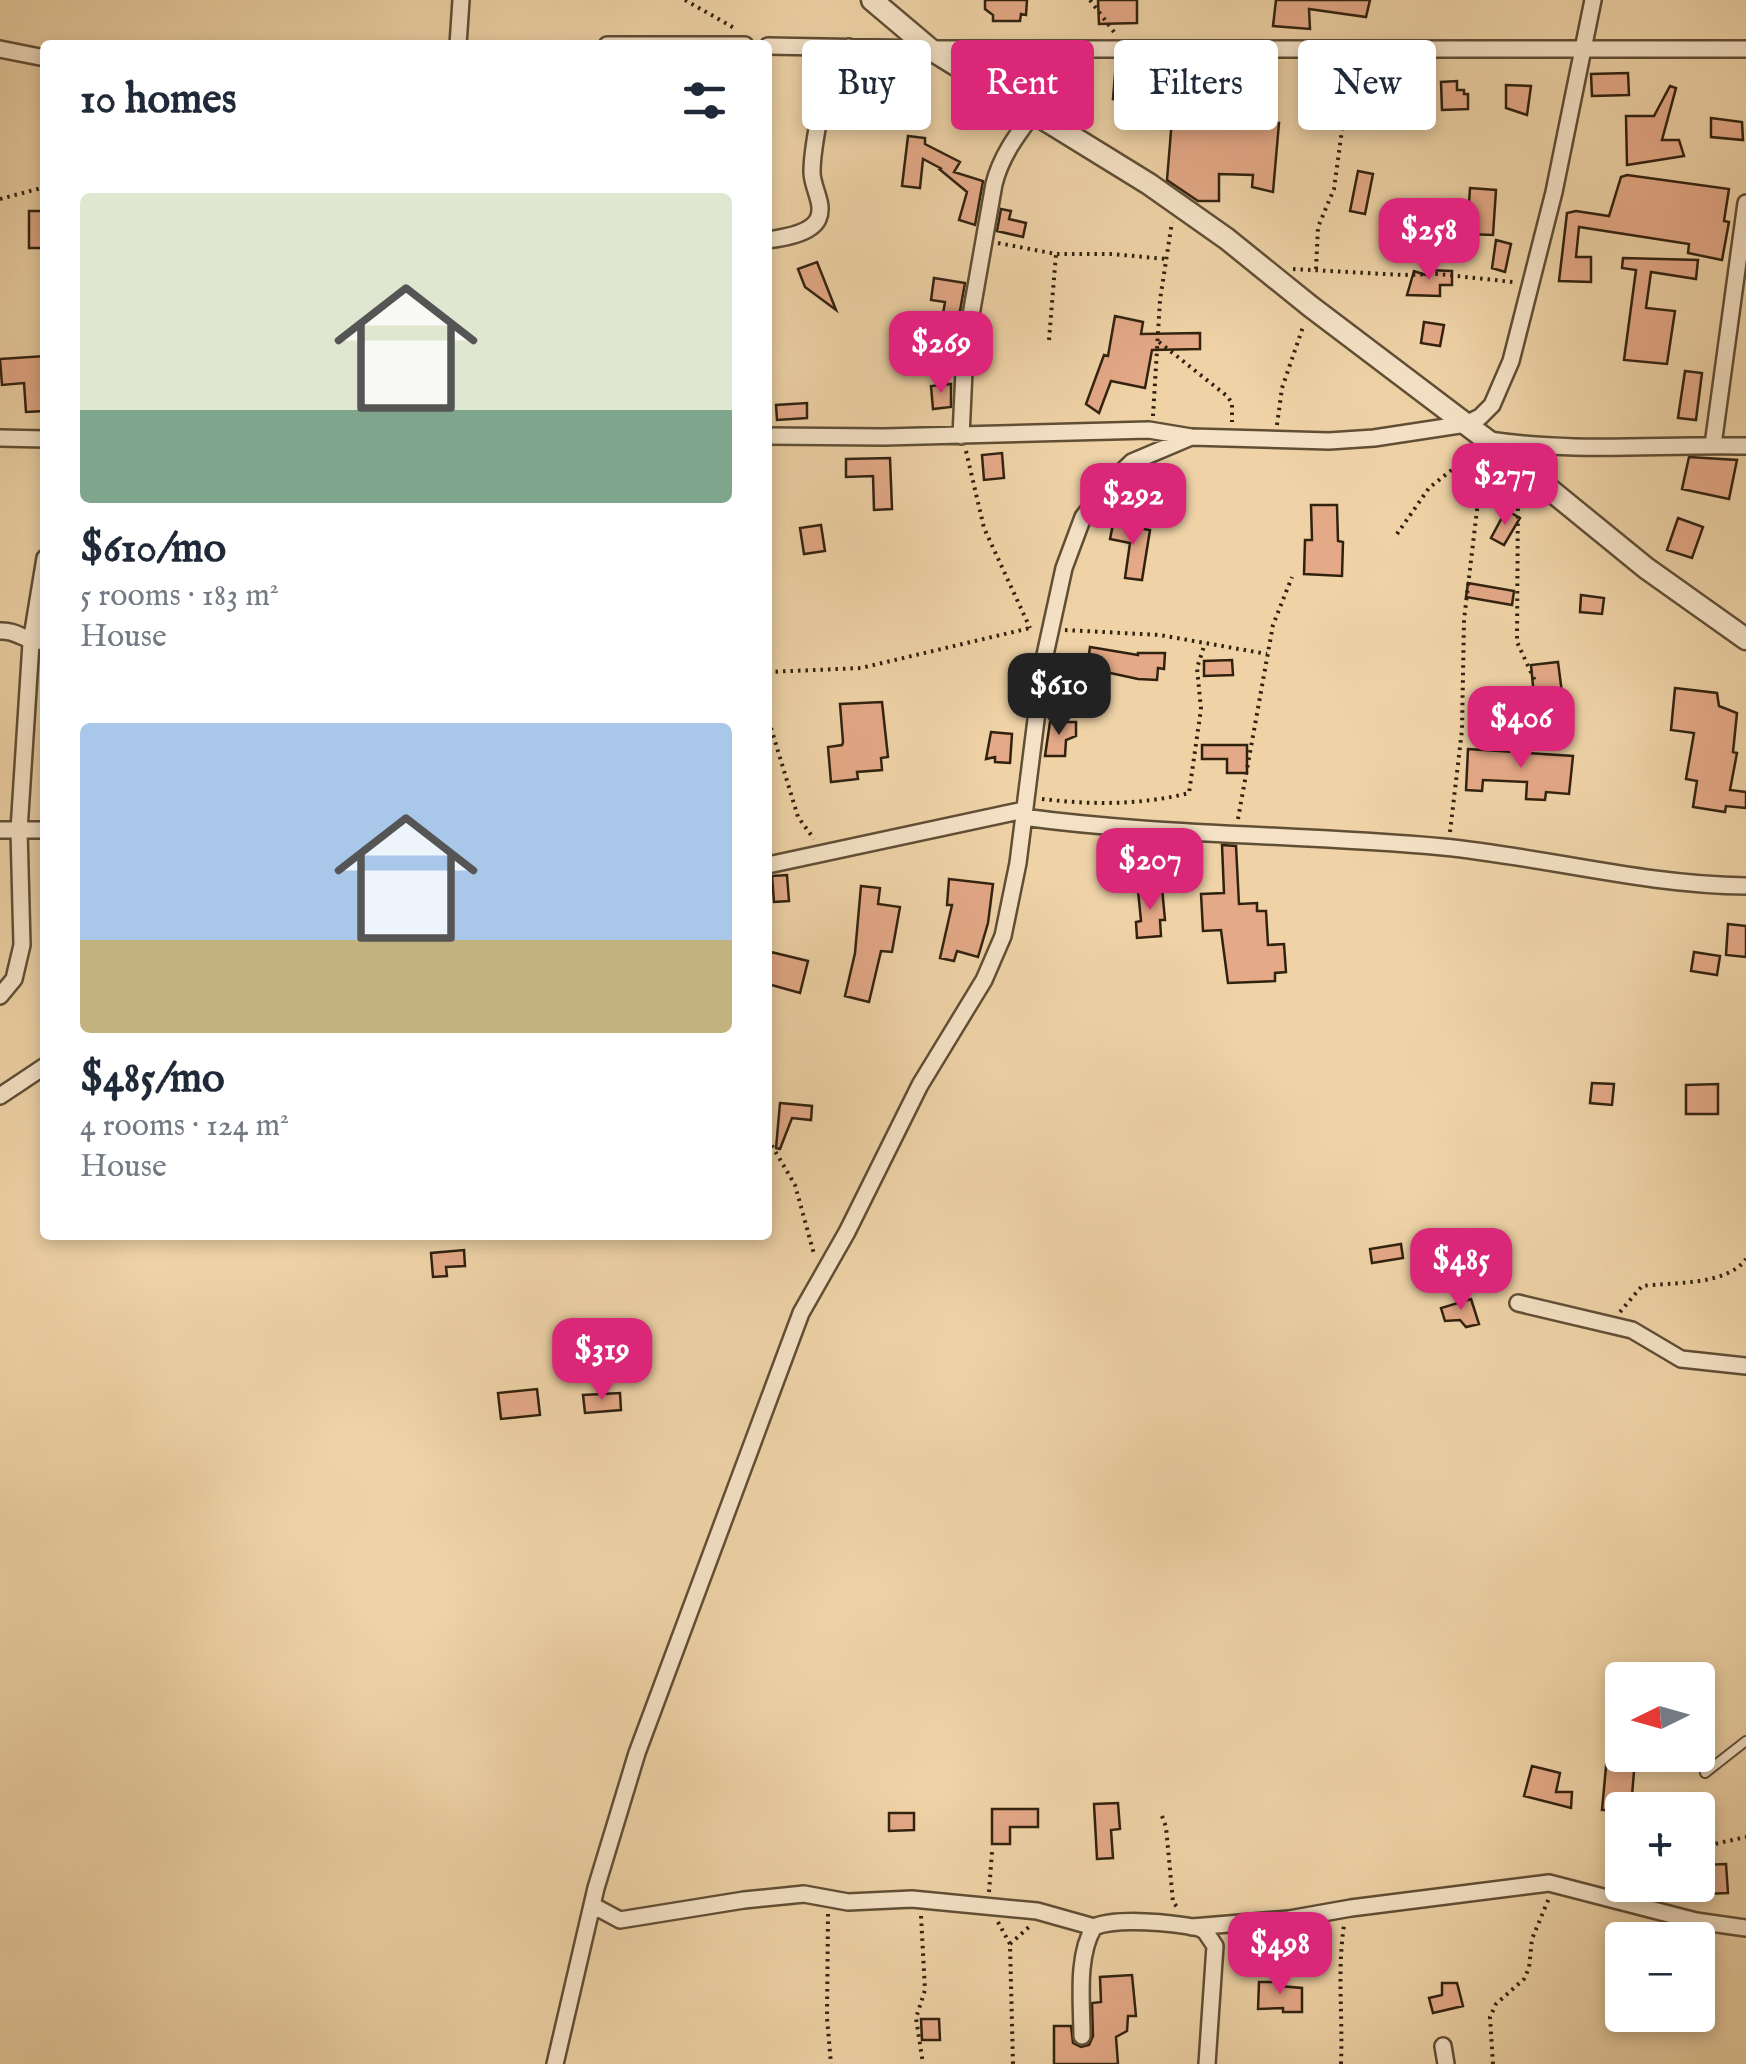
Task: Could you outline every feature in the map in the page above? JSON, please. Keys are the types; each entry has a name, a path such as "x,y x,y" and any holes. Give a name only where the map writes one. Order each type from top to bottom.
{"street":[{"path":"458,40 461,0"},
{"path":"872,0 919,40"},
{"path":"772,436 1149,430 1224,440 1374,438 1466,424 1480,417 1498,392 1511,361 1593,0"},
{"path":"772,46 802,46"},
{"path":"0,49 40,57"},
{"path":"931,49 1114,49"},
{"path":"1436,50 1746,49"},
{"path":"772,239 814,226 818,218 819,202 812,173 819,130"},
{"path":"960,436 965,349 998,167 1022,130"},
{"path":"1062,130 1175,202 1516,462 1646,568 1746,638"},
{"path":"1712,445 1746,203"},
{"path":"555,2064 592,1905 637,1753 800,1313 920,1086 984,980 1004,936 1043,664 1064,568 1083,517 1132,462 1191,437"},
{"path":"0,438 40,439"},
{"path":"1486,439 1559,448 1746,446"},
{"path":"0,631 12,630 38,642 19,830 22,945 14,979 0,996"},
{"path":"772,865 1024,808 1089,826 1443,848 1666,882 1746,886"},
{"path":"0,830 40,830"},
{"path":"0,1096 40,1069"},
{"path":"1518,1304 1632,1330 1681,1359 1746,1366"},
{"path":"592,1905 620,1920 804,1894 848,1902 920,1900 1037,1911 1094,1927 1192,1927 1290,1919 1549,1883 1696,1920 1746,1928"},
{"path":"1082,2036 1086,1947 1094,1927"},
{"path":"1192,1927 1205,1931 1214,1946 1207,2064"},
{"path":"1443,2046 1446,2064"}],"lane":[{"path":"1705,1773 1746,1741"}],"path":[{"path":"685,0 745,39"},
{"path":"1090,0 1120,40"},
{"path":"1316,268 1318,227 1334,189 1342,130"},
{"path":"0,199 40,188"},
{"path":"1149,430 1156,397 1157,340 1175,202"},
{"path":"984,240 1056,254 1166,259"},
{"path":"1049,340 1056,254"},
{"path":"1263,268 1316,268 1403,276 1438,274 1531,284"},
{"path":"1274,440 1282,388 1310,306"},
{"path":"1157,340 1230,400 1233,415 1224,440"},
{"path":"772,672 861,668 1030,628 984,528 973,469 960,436"},
{"path":"1397,534 1430,488 1485,444 1464,620 1460,750 1452,827 1443,848"},
{"path":"1516,462 1520,518 1517,642 1535,681"},
{"path":"1236,833 1273,625 1292,577"},
{"path":"1051,629 1160,635 1267,654"},
{"path":"1024,808 1166,799 1189,793 1201,709 1197,668 1205,643"},
{"path":"772,731 798,817 828,853"},
{"path":"772,1146 795,1185 821,1277"},
{"path":"1609,1324 1642,1286 1716,1277 1740,1268 1746,1259"},
{"path":"1162,1816 1173,1902 1192,1927"},
{"path":"1715,1844 1746,1837"},
{"path":"992,1852 986,1907 1010,1944 1014,2064"},
{"path":"1493,2064 1490,2016 1496,2004 1524,1979 1530,1968 1532,1939 1549,1901 1549,1883"},
{"path":"824,1898 828,1911 832,2064"},
{"path":"920,1900 925,1990 916,2018 923,2064"},
{"path":"1340,2064 1344,2020 1338,1966 1347,1909"}],"building":[{"path":"985,0 1027,0 1026,15 1021,14 1020,21 993,21 993,15 985,9"},
{"path":"1098,0 1137,0 1137,23 1099,24"},
{"path":"1276,0 1370,0 1366,17 1309,9 1310,29 1273,26"},
{"path":"1628,73 1629,95 1592,96 1591,74"},
{"path":"1457,81 1457,90 1468,94 1468,109 1442,110 1441,82"},
{"path":"1506,85 1531,86 1527,115 1506,108"},
{"path":"1670,86 1676,88 1662,140 1679,140 1684,156 1627,165 1626,116 1654,116"},
{"path":"1711,118 1742,122 1743,140 1711,137"},
{"path":"1279,123 1273,192 1252,187 1253,175 1219,174 1219,201 1198,201 1167,180 1171,130 1278,130"},
{"path":"908,136 925,138 925,144 960,162 954,172 983,181 975,225 959,220 967,192 938,168 942,169 923,159 920,188 902,186"},
{"path":"1358,171 1373,174 1365,214 1350,211"},
{"path":"1621,177 1729,189 1724,221 1729,222 1722,260 1688,253 1689,244 1579,227 1576,257 1591,257 1591,282 1559,281 1567,213 1609,216"},
{"path":"1470,188 1496,190 1493,235 1467,234"},
{"path":"1001,209 1011,211 1009,219 1026,223 1023,237 997,231"},
{"path":"29,211 40,211 40,248 29,248"},
{"path":"1496,240 1511,244 1505,272 1492,268"},
{"path":"1623,258 1698,260 1696,279 1651,272 1646,308 1675,311 1667,364 1624,360 1636,270 1622,268"},
{"path":"817,262 836,310 805,287 798,269"},
{"path":"1427,270 1452,271 1452,285 1440,285 1440,296 1407,295 1414,271 1426,275"},
{"path":"934,278 965,283 958,322 942,320 945,302 931,300"},
{"path":"1115,316 1143,322 1141,334 1200,333 1200,349 1152,350 1145,388 1111,381 1099,413 1086,404 1104,355 1108,356"},
{"path":"1424,322 1444,325 1440,346 1421,343"},
{"path":"40,356 40,411 26,412 24,383 2,385 0,359"},
{"path":"1685,371 1702,373 1696,420 1678,418"},
{"path":"951,384 951,407 933,409 931,386"},
{"path":"807,403 807,418 777,420 776,405"},
{"path":"1002,453 1004,478 984,480 982,455"},
{"path":"1689,457 1737,460 1729,499 1682,489"},
{"path":"890,458 892,509 874,510 873,476 846,477 846,459"},
{"path":"1311,505 1337,505 1338,541 1343,542 1342,576 1304,574 1305,540 1312,540"},
{"path":"1506,510 1520,518 1504,545 1491,538"},
{"path":"1678,518 1703,527 1692,558 1667,550"},
{"path":"1113,524 1150,530 1142,580 1125,578 1130,543 1110,539"},
{"path":"821,525 825,551 804,554 800,528"},
{"path":"1468,583 1514,591 1512,605 1466,597"},
{"path":"1581,595 1604,598 1602,614 1580,612"},
{"path":"1090,647 1138,655 1165,653 1164,669 1158,668 1157,680 1087,668"},
{"path":"1232,660 1233,675 1204,676 1204,661"},
{"path":"1558,662 1562,693 1534,696 1531,665"},
{"path":"1675,688 1717,693 1719,706 1737,713 1733,752 1737,753 1730,790 1746,792 1746,808 1726,806 1725,812 1693,807 1697,781 1686,779 1694,733 1671,730"},
{"path":"882,702 888,757 881,758 882,770 857,772 858,779 831,782 828,747 843,742 840,704"},
{"path":"1050,722 1076,722 1076,736 1066,740 1065,756 1045,756"},
{"path":"991,732 1012,734 1010,763 995,762 995,757 986,759"},
{"path":"1202,745 1247,745 1247,773 1227,773 1227,759 1202,759"},
{"path":"1468,749 1573,756 1569,794 1546,792 1545,800 1526,799 1527,782 1483,780 1482,791 1466,790"},
{"path":"1222,845 1236,846 1239,904 1257,903 1257,911 1266,911 1268,945 1284,944 1286,972 1275,973 1275,981 1228,983 1221,930 1203,931 1201,894 1224,893"},
{"path":"787,875 789,901 774,902 772,876"},
{"path":"949,879 993,884 978,957 957,951 954,961 940,958 952,905 947,905"},
{"path":"861,886 880,888 878,904 900,907 892,952 881,951 869,1002 845,996 855,953"},
{"path":"1162,888 1165,920 1160,920 1161,936 1137,938 1136,922 1141,921 1138,890"},
{"path":"1728,924 1746,926 1746,957 1726,955"},
{"path":"772,952 808,961 800,993 772,985"},
{"path":"1694,952 1720,956 1717,975 1691,971"},
{"path":"1592,1083 1614,1084 1612,1105 1590,1103"},
{"path":"1718,1084 1718,1114 1686,1114 1686,1085"},
{"path":"780,1103 812,1106 811,1120 792,1118 780,1149 776,1148"},
{"path":"1401,1244 1403,1258 1372,1263 1370,1249"},
{"path":"464,1250 465,1266 446,1267 447,1276 433,1277 431,1253"},
{"path":"1471,1299 1479,1324 1466,1327 1460,1320 1445,1321 1441,1308"},
{"path":"537,1389 540,1415 501,1419 498,1393"},
{"path":"620,1393 621,1410 585,1413 583,1395"},
{"path":"1532,1766 1560,1773 1556,1792 1572,1792 1571,1808 1524,1796"},
{"path":"1606,1772 1634,1772 1632,1792 1605,1792 1602,1810"},
{"path":"1118,1803 1120,1829 1111,1830 1113,1858 1097,1859 1094,1804"},
{"path":"992,1809 1038,1809 1038,1827 1010,1827 1010,1844 992,1844"},
{"path":"889,1813 914,1813 914,1830 889,1831"},
{"path":"1715,1864 1726,1864 1728,1893 1715,1894"},
{"path":"1132,1975 1136,2016 1128,2016 1127,2031 1116,2037 1118,2064 1054,2064 1054,2026 1071,2026 1073,2043 1089,2045 1093,2036 1092,2003 1101,2002 1100,1977"},
{"path":"1259,1982 1302,1988 1302,2012 1258,2009"},
{"path":"1442,1983 1457,1983 1463,2006 1433,2013 1429,1998 1442,1995"},
{"path":"921,2019 939,2019 940,2040 922,2040"}]}
